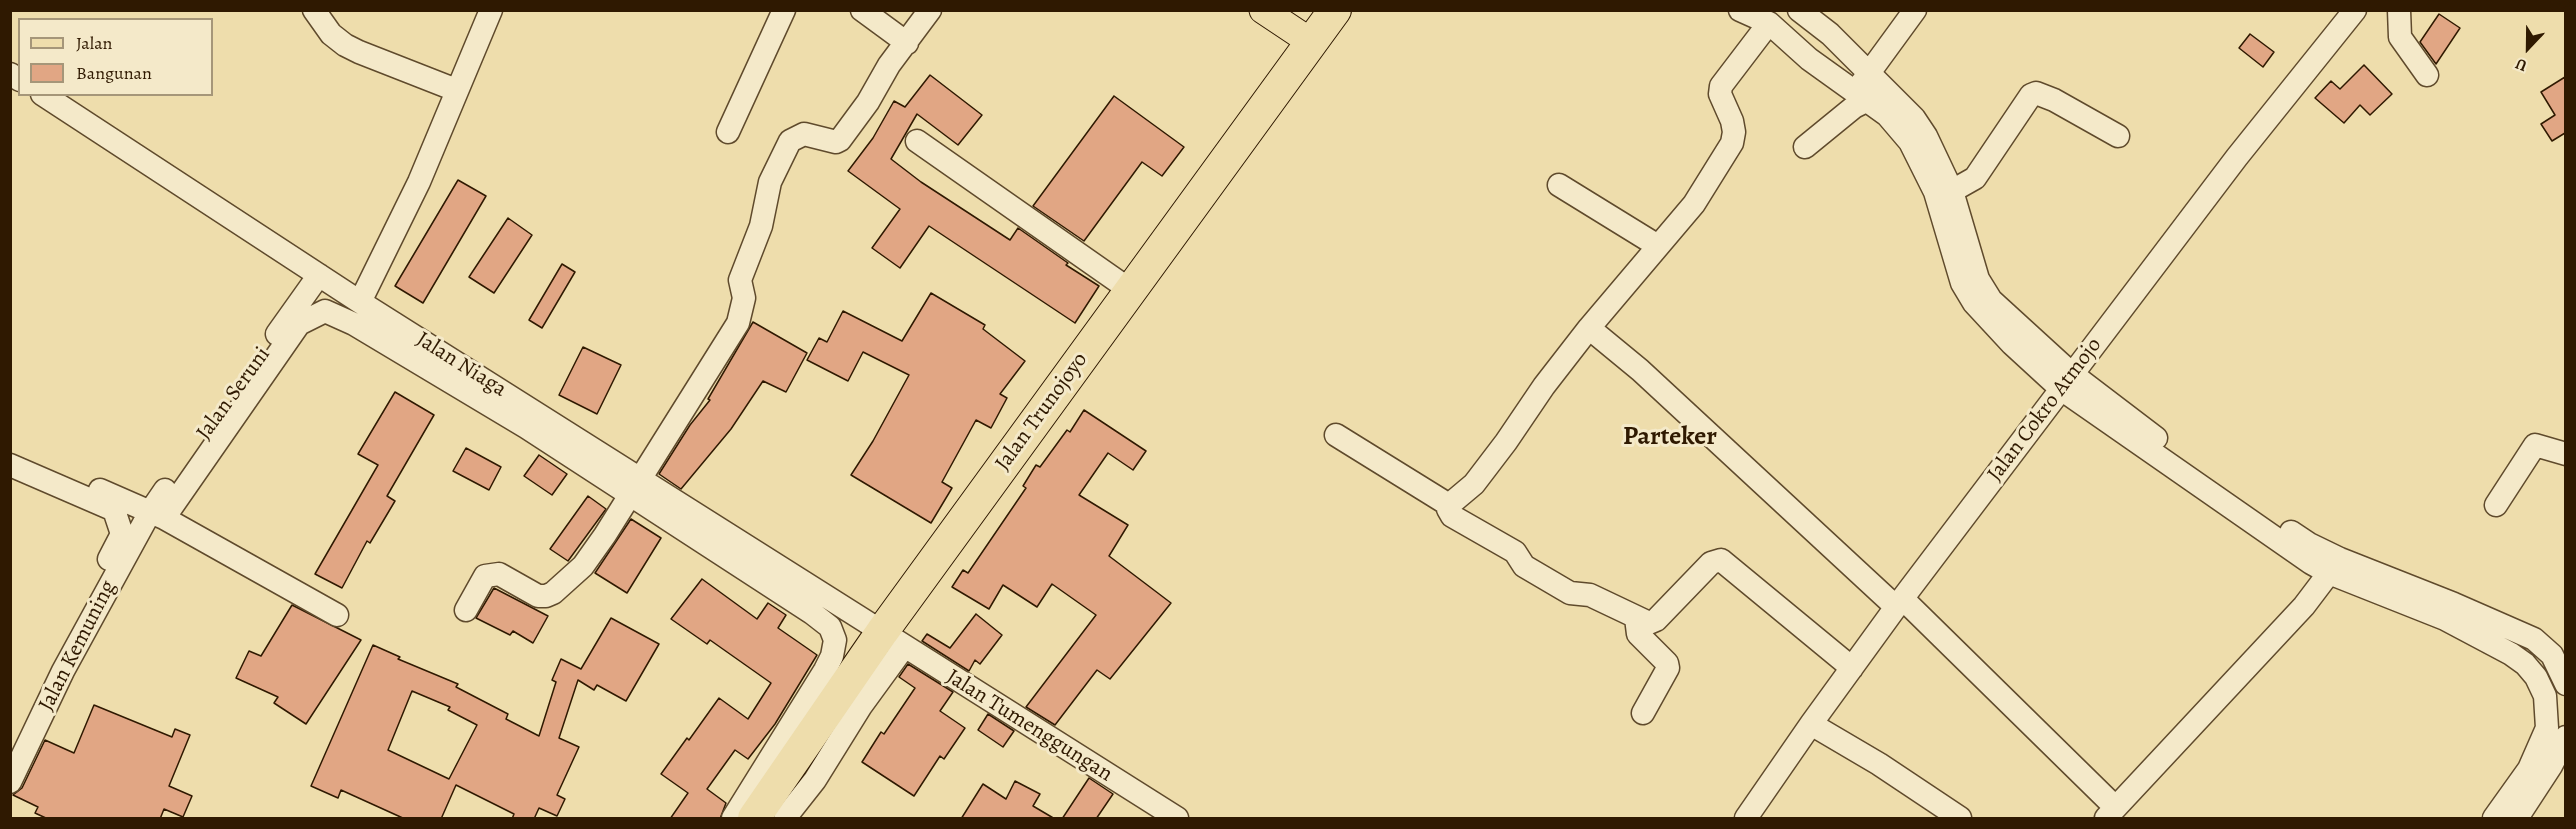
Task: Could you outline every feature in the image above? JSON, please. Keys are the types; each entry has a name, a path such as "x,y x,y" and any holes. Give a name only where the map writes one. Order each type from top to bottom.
{"highway":[{"name":"Jalan Trunojoyo","path":"754,819 893,639 1130,290 1335,10"}],"main road":[{"path":"1263,10 1311,42"}],"street":[{"path":"314,10 331,34 345,45 456,90"},
{"path":"360,302 419,182 491,10"},
{"path":"728,132 784,10"},
{"path":"862,10 907,43"},
{"path":"466,610 485,576 499,574 538,596 546,596 553,593 583,566 605,535 738,323 744,298 740,280 761,226 770,182 790,141 804,134 836,142 840,140 930,10"},
{"path":"1740,10 1769,23 1809,59 1863,86 1914,118 1926,136 1935,173 1935,192 1962,283 1974,303 2012,344 2278,531 2329,573 2534,639 2544,646 2556,670 2545,696 2559,733 2551,766 2517,819"},
{"path":"1799,10 1830,34 1863,86"},
{"path":"1805,147 1854,106 1863,86 1916,10"},
{"name":"Jalan Cokro Atmojo","path":"1746,819 1852,668 2066,382 2237,157 2355,10"},
{"path":"2399,10 2400,37 2427,75"},
{"path":"1769,23 1719,91 1732,121 1734,132 1732,143 1694,204 1589,328 1474,484 1449,505 1449,513 1515,552 1524,566 1570,593 1590,595 1636,618 1652,622 1711,563 1720,560 1852,668"},
{"path":"1952,191 1975,178 2031,95 2036,93 2054,100 2118,136"},
{"name":"Jalan Niaga","path":"45,96 360,302 635,486 893,639"},
{"path":"917,141 1130,290"},
{"path":"1935,173 1952,191 1978,279 1991,300 2066,382"},
{"path":"1559,185 1658,246"},
{"name":"Jalan Seruni","path":"157,515 319,275"},
{"path":"157,515 299,324 325,311 354,324 635,486 830,627 835,640 832,656 825,670 733,819"},
{"path":"1589,328 1900,603 2110,813 2304,606 2329,573"},
{"path":"1336,435 1449,505"},
{"path":"2496,505 2535,445 2565,454"},
{"path":"10,451 157,515 337,615"},
{"path":"10,465 114,510 122,534 62,645 10,753"},
{"name":"Jalan Kemuning","path":"10,782 63,671 157,515"},
{"path":"2278,531 2449,612"},
{"path":"1636,618 1638,634 1667,663 1668,668 1643,713"},
{"path":"785,819 815,780 867,698 893,639"},
{"name":"Jalan Tumenggungan","path":"893,639 1168,816"},
{"path":"1811,724 1879,764 1960,819"},
{"path":"2494,819 2529,769 2559,733"}],"building":[{"path":"2439,14 2460,28 2436,64 2420,42"},
{"path":"2250,34 2274,52 2263,67 2239,48"},
{"path":"2364,65 2392,94 2370,115 2360,105 2344,123 2315,98 2331,81 2340,89"},
{"path":"930,75 982,115 958,145 917,114 891,159 921,182 1010,240 1018,228 1068,263 1066,265 1099,286 1075,323 929,226 900,268 872,248 900,209 848,171 873,138 894,101 905,107"},
{"path":"2565,77 2565,133 2552,141 2541,124 2555,115 2541,92"},
{"path":"1114,96 1184,147 1162,176 1142,162 1084,241 1033,206"},
{"path":"458,180 486,196 423,303 395,286"},
{"path":"508,218 532,235 494,293 469,277"},
{"path":"562,264 575,272 542,328 529,320"},
{"path":"931,293 985,325 983,329 1025,361 1000,394 1007,398 991,428 976,420 942,482 952,488 931,523 851,475 873,441 909,375 863,352 848,381 807,360 819,338 827,342 843,311 902,341"},
{"path":"753,322 807,353 786,392 763,381 731,429 681,489 659,474 690,425 710,400 708,399"},
{"path":"583,347 621,365 597,414 559,395"},
{"path":"395,392 434,415 387,496 395,501 370,543 367,541 342,588 315,574 378,465 358,454"},
{"path":"1084,410 1146,451 1133,470 1108,453 1079,495 1128,525 1109,556 1171,603 1110,679 1097,670 1055,725 1026,707 1096,615 1052,584 1037,607 1003,585 989,609 952,587 963,570 968,573 1026,488 1023,486 1036,465 1040,467 1067,430 1070,432"},
{"path":"466,448 501,467 489,490 453,471"},
{"path":"539,455 567,474 552,495 524,476"},
{"path":"588,496 606,509 568,561 550,549"},
{"path":"631,519 661,538 627,593 595,573"},
{"path":"702,579 757,619 768,603 786,615 778,628 817,655 775,724 748,759 735,750 707,789 726,803 720,819 670,819 688,793 661,774 687,738 689,740 719,698 748,719 771,683 710,640 707,644 671,619"},
{"path":"494,588 548,616 533,643 513,631 510,635 476,618"},
{"path":"292,605 361,640 306,724 274,703 278,697 236,678 249,651 261,656"},
{"path":"976,614 1002,635 980,664 975,660 969,671 922,641 927,634 950,648"},
{"path":"611,618 659,644 626,701 597,685 594,690 578,680 559,738 579,747 557,795 565,799 557,816 539,808 534,819 512,819 514,814 456,785 441,819 405,819 341,790 338,798 311,786 373,645 400,657 398,659 458,684 456,687 508,714 506,719 539,736 556,682 552,680 561,659 581,669","holes":["412,691 450,707 448,710 477,725 449,779 388,750"]},
{"path":"908,664 953,692 940,711 965,728 944,759 940,756 914,796 862,762 881,732 884,734 915,688 899,677"},
{"path":"94,705 172,737 175,729 190,735 169,786 192,796 183,817 164,809 160,819 48,819 35,813 38,807 13,795 22,788 45,740 74,753"},
{"path":"988,714 1014,731 1003,747 978,730"},
{"path":"1089,778 1113,794 1096,819 1062,819"},
{"path":"1015,781 1040,794 1033,806 1055,819 961,819 983,784 1006,799"}],"district":[{"name":"Parteker","path":"1670,438"}]}
